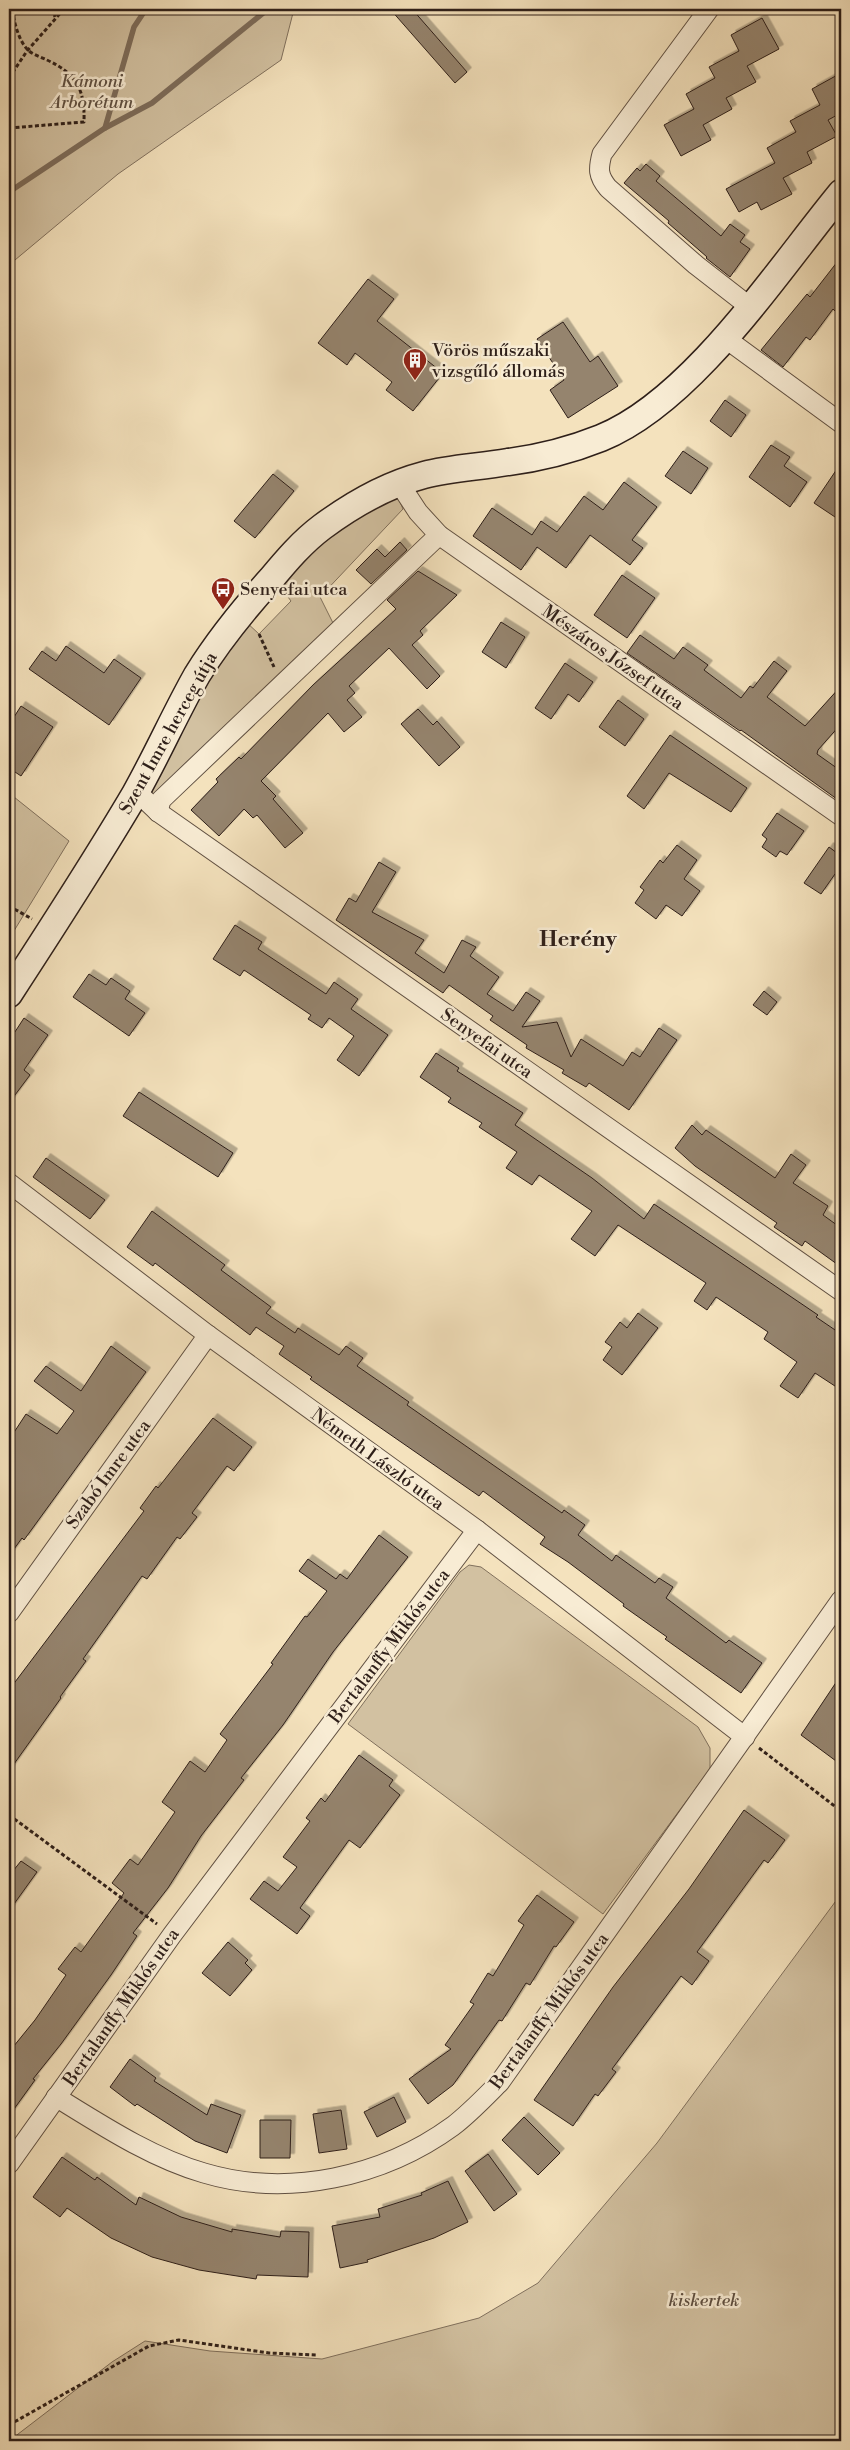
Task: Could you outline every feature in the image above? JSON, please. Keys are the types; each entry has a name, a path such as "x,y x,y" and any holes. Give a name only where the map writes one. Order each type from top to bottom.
{"main road":[{"name":"Szent Imre herceg útja","path":"9,994 91,867 136,791 197,675 243,611 291,555 319,530 361,500 399,483 424,475 458,468 540,456 572,449 605,437 632,422 662,400 725,338 841,193"}],"street":[{"path":"709,9 602,154 598,167 599,177 608,188 696,265 750,307"},
{"path":"725,338 841,423"},
{"name":"Mészáros József utca","path":"399,483 418,512 439,535 841,816"},
{"name":"Szent Imre herceg útja","path":"158,812 161,800 439,535"},
{"name":"Senyefai utca","path":"136,791 158,812 841,1291"},
{"name":"Németh László utca","path":"9,1183 208,1335 476,1530 745,1737"},
{"name":"Szabó Imre utca","path":"9,1612 208,1335"},
{"name":"Bertalanffy Miklós utca","path":"476,1530 172,1935 56,2098 164,2158 203,2173 238,2182 273,2184 305,2182 341,2176 370,2168 426,2144 453,2125 500,2082 841,1600"},
{"path":"9,2164 56,2098"}],"path":[{"path":"9,128 84,122 84,102 75,79 59,65 27,50 12,9"},
{"path":"52,9 55,17"},
{"path":"9,78 27,50 64,9"},
{"path":"259,634 282,685"},
{"path":"9,906 23,915"},
{"path":"745,1737 841,1811"},
{"path":"9,1814 172,1935"},
{"path":"9,2425 149,2346 180,2340 269,2353 316,2355"}],"green space":[{"name":"Kámoni Arborétum","path":"9,9 294,9 281,60 118,174 9,265"},
{"path":"397,495 403,509 320,597 335,627 161,800 143,791 245,621 259,634 291,601 276,581 332,529"},
{"path":"9,793 69,841 9,939"},
{"path":"469,1565 481,1567 698,1727 710,1748 710,1769 603,1914 348,1724 460,1572"},
{"name":"kiskertek","path":"841,1894 841,2441 9,2441 112,2362 145,2341 210,2351 322,2359 479,2318 538,2283 657,2143"}],"building":[{"path":"390,9 412,9 467,72 455,83"},
{"path":"762,18 779,49 747,66 756,82 726,98 732,109 703,125 711,140 681,156 664,125 694,109 686,94 715,78 709,67 739,51 731,35"},
{"path":"841,73 841,113 828,120 837,136 807,152 812,163 783,178 792,194 761,210 757,202 739,212 726,189 775,163 767,148 796,132 790,121 820,105 812,89"},
{"path":"646,164 660,176 656,181 721,236 730,224 745,235 740,242 750,249 730,277 706,258 668,223 669,221 624,183 637,168 640,171"},
{"path":"841,257 841,303 835,311 833,309 810,340 806,337 783,367 761,350 807,294 810,297"},
{"path":"368,279 394,299 377,321 443,373 413,411 386,390 392,382 355,353 347,365 318,343"},
{"path":"563,322 590,362 598,356 618,386 568,418 550,390 564,380 537,339"},
{"path":"725,400 746,415 731,437 710,421"},
{"path":"771,445 790,457 784,466 807,482 790,507 749,477"},
{"path":"683,451 708,468 691,494 665,476"},
{"path":"841,463 841,521 814,503"},
{"path":"273,474 294,491 255,538 234,521"},
{"path":"624,482 657,507 632,540 643,548 630,565 590,535 566,568 537,547 521,570 473,536 492,508 532,535 541,521 557,532 584,496 603,510"},
{"path":"400,542 407,550 371,584 356,570 377,549 385,557"},
{"path":"418,571 457,595 420,631 423,635 412,645 440,676 427,689 389,648 349,686 355,693 347,700 362,717 344,732 328,713 261,781 276,796 273,799 303,833 285,848 257,815 253,818 244,809 219,836 191,810 218,782 216,779 239,757 241,759 313,685 396,609 387,600"},
{"path":"622,575 655,598 627,638 594,615"},
{"path":"501,622 525,637 506,668 482,652"},
{"path":"640,635 674,659 683,647 708,665 704,670 741,698 750,686 753,688 774,661 787,671 767,697 805,726 841,686 841,724 818,750 817,754 841,771 841,802 741,730 627,653"},
{"path":"66,646 104,673 114,659 141,678 109,725 29,669 42,651 56,661"},
{"path":"565,663 593,682 579,702 568,694 551,719 535,708"},
{"path":"618,700 644,719 625,746 599,727"},
{"path":"21,706 53,727 21,776 9,768 9,725"},
{"path":"418,709 433,725 437,721 460,747 439,766 401,724"},
{"path":"670,735 747,788 731,812 669,773 644,809 627,796"},
{"path":"777,813 804,831 787,855 780,851 776,857 762,847 767,839 762,835"},
{"path":"677,845 697,860 684,879 700,891 682,916 666,905 656,919 635,903 644,890 640,887 660,860 663,863"},
{"path":"829,847 841,856 841,878 835,874 821,894 804,883"},
{"path":"379,862 396,872 372,912 424,940 415,953 444,973 462,940 476,947 470,956 499,977 487,994 513,1011 526,992 540,1001 522,1027 557,1022 571,1057 581,1039 623,1066 632,1052 640,1057 659,1028 677,1040 629,1110 589,1083 586,1087 562,1073 564,1070 526,1048 527,1045 490,1020 493,1016 449,985 443,993 336,920 349,898 356,902"},
{"path":"235,925 262,942 258,949 326,994 334,982 358,999 351,1009 388,1035 359,1076 337,1060 354,1036 329,1018 322,1028 308,1019 311,1015 244,970 240,976 213,959"},
{"path":"89,974 106,985 111,978 130,991 125,999 145,1013 129,1036 73,997"},
{"path":"764,991 777,1002 767,1015 753,1005"},
{"path":"24,1018 48,1035 24,1070 30,1075 9,1103 9,1041"},
{"path":"436,1053 459,1068 457,1071 523,1113 515,1125 592,1178 644,1219 654,1204 818,1315 816,1317 841,1334 841,1390 815,1373 798,1398 780,1386 797,1362 764,1339 768,1332 716,1297 707,1310 694,1301 706,1283 618,1225 595,1256 571,1239 592,1211 539,1175 532,1185 506,1168 517,1152 479,1127 482,1123 448,1102 451,1098 420,1077"},
{"path":"139,1092 233,1153 218,1177 123,1116"},
{"path":"692,1125 702,1135 706,1130 775,1178 791,1154 806,1165 793,1183 828,1206 823,1215 841,1228 841,1267 805,1241 802,1246 774,1227 777,1223 695,1166 675,1148"},
{"path":"46,1158 105,1200 90,1219 33,1177"},
{"path":"152,1211 225,1265 221,1270 271,1307 266,1313 295,1333 298,1328 339,1355 346,1346 363,1358 357,1366 409,1402 407,1405 562,1513 564,1510 585,1525 578,1535 612,1561 616,1555 655,1583 659,1578 673,1587 666,1598 726,1643 729,1640 762,1663 741,1693 665,1639 667,1637 623,1606 624,1604 568,1562 540,1544 545,1537 483,1491 479,1496 310,1379 312,1377 279,1354 284,1346 256,1327 250,1335 155,1263 153,1266 127,1247"},
{"path":"638,1313 658,1328 622,1375 603,1360 612,1347 605,1342 620,1322 627,1328"},
{"path":"111,1346 146,1372 24,1540 22,1538 9,1556 9,1440 26,1414 57,1434 74,1411 34,1381 46,1366 81,1391"},
{"path":"213,1418 252,1447 234,1471 227,1466 192,1513 197,1517 180,1539 177,1537 147,1579 142,1576 83,1659 86,1661 9,1771 9,1690 144,1511 140,1508 156,1486 158,1488"},
{"path":"379,1535 408,1557 333,1652 283,1725 241,1778 244,1780 201,1836 168,1888 133,1933 137,1936 111,1975 33,2079 35,2080 9,2116 9,2052 35,2020 66,1975 58,1969 75,1947 81,1952 124,1893 112,1883 130,1859 138,1865 175,1812 162,1802 190,1761 205,1772 227,1740 220,1734 273,1664 271,1663 305,1616 307,1617 327,1591 299,1571 308,1559 336,1579 340,1574 347,1579"},
{"path":"841,1675 841,1753 836,1761 801,1735"},
{"path":"359,1755 393,1780 389,1786 400,1795 360,1848 349,1840 300,1908 310,1916 297,1934 250,1899 264,1881 278,1891 297,1867 283,1857 310,1821 306,1818 321,1798 325,1802"},
{"path":"744,1810 785,1840 768,1863 764,1860 697,1952 709,1961 692,1985 681,1976 612,2069 616,2072 598,2096 595,2094 573,2126 534,2100 613,1987 689,1889"},
{"path":"21,1861 37,1872 9,1911 9,1876"},
{"path":"537,1895 574,1922 556,1947 554,1946 530,1985 526,1983 502,2021 499,2020 453,2085 428,2104 409,2079 451,2049 445,2045 474,2004 470,2002 488,1973 493,1976 524,1925 518,1921"},
{"path":"228,1942 248,1960 245,1963 252,1970 230,1996 202,1973"},
{"path":"130,2059 156,2078 154,2081 207,2115 211,2104 241,2115 227,2153 195,2141 137,2104 135,2106 110,2087"},
{"path":"394,2097 406,2122 377,2137 364,2112"},
{"path":"341,2110 347,2149 319,2153 313,2114"},
{"path":"524,2117 560,2153 538,2175 502,2140"},
{"path":"260,2120 291,2120 290,2158 260,2158"},
{"path":"488,2154 517,2194 494,2211 465,2171"},
{"path":"62,2157 95,2180 97,2177 136,2205 139,2197 181,2217 232,2232 232,2229 280,2237 281,2231 309,2232 308,2277 257,2275 256,2279 199,2270 152,2257 111,2238 67,2208 60,2217 33,2197"},
{"path":"448,2181 468,2222 434,2238 367,2260 368,2262 340,2268 332,2226 380,2217 378,2209 422,2195 421,2193"}],"waterway":[{"path":"105,128 134,27 146,9"},
{"path":"9,192 105,128 152,103 268,9"}],"place":[{"name":"Vörös műszaki vizsgűló állomás","path":"415,381"},
{"name":"Senyefai utca","path":"223,610"}],"district":[{"name":"Herény","path":"578,938"}]}
